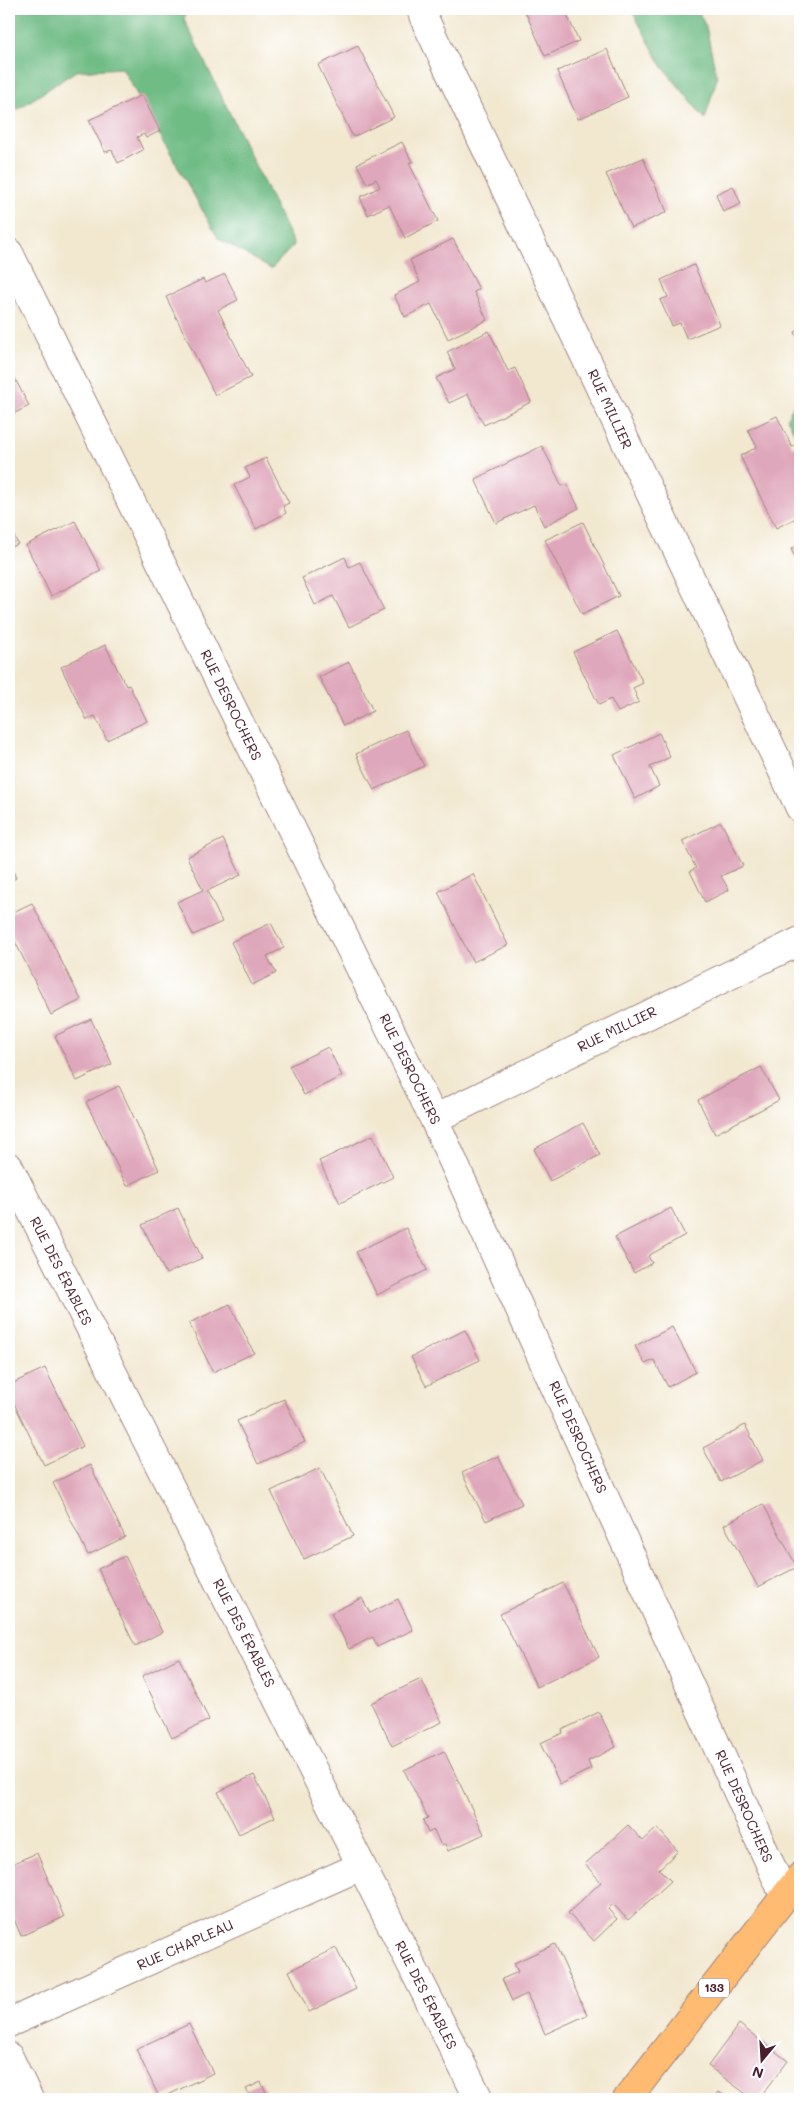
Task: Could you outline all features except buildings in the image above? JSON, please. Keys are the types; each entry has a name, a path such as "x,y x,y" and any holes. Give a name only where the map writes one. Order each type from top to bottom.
{"main road":[{"name":"133","path":"627,2099 793,1887"}],"street":[{"name":"RUE MILLIER","path":"422,9 428,28 800,808"},
{"name":"RUE DESROCHERS","path":"9,253 434,1119 793,1887"},
{"name":"RUE MILLIER","path":"434,1119 800,941"},
{"name":"RUE DES ÉRABLES","path":"9,1167 479,2099"},
{"name":"RUE CHAPLEAU","path":"9,2024 361,1866"},
{"path":"9,2056 29,2099"}],"green space":[{"path":"9,9 187,9 184,19 294,245 271,269 218,238 122,68 76,71 9,115"},
{"path":"631,9 697,9 706,27 717,78 705,119 662,66"},
{"path":"800,393 800,444 787,418"}]}
